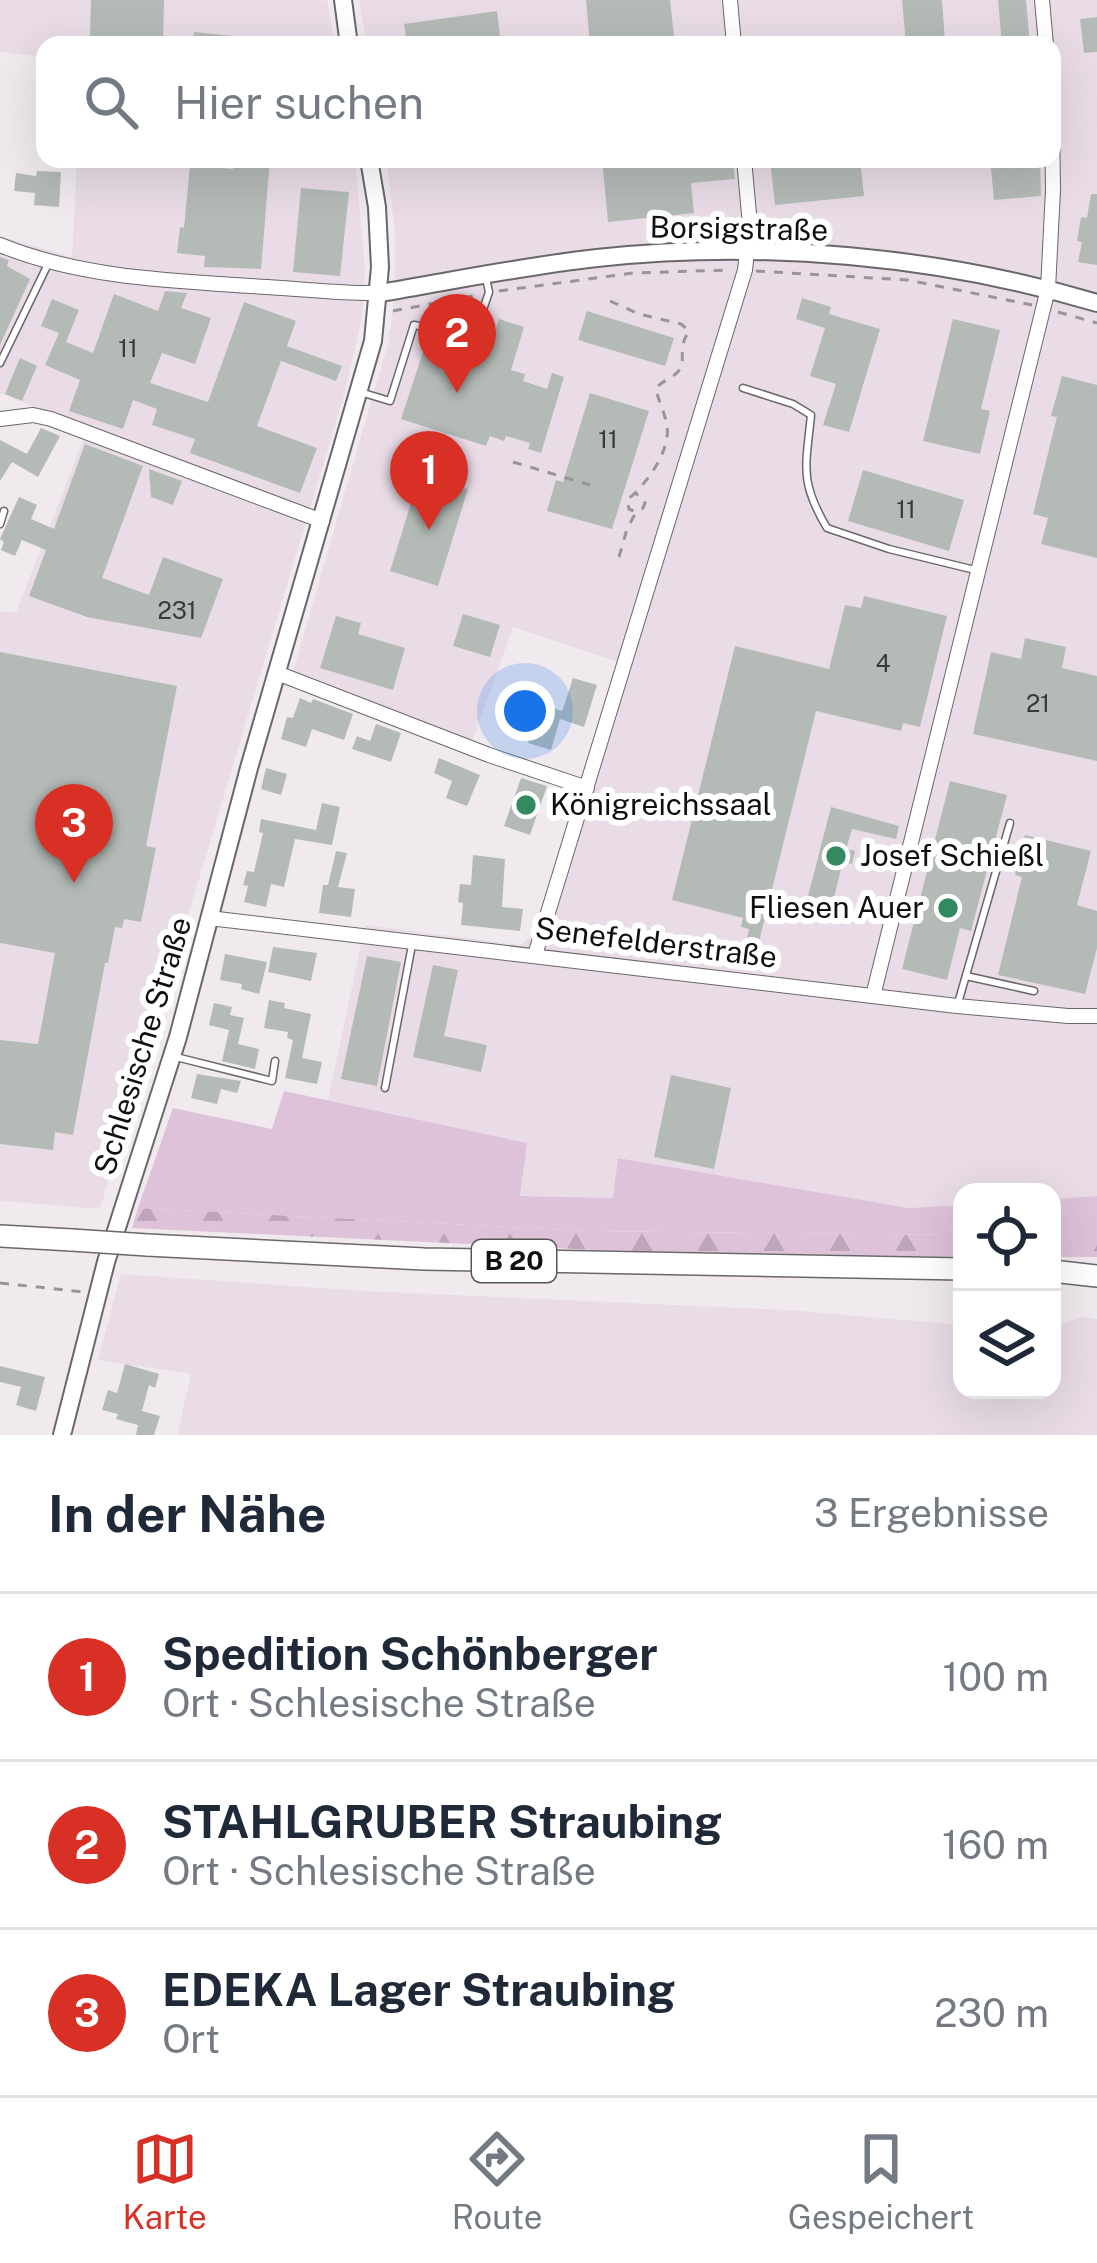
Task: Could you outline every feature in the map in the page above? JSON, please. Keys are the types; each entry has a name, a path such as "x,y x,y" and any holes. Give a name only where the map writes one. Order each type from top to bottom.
{"highway":[{"name":"B 20","path":"0,1236 424,1259 953,1269"},
{"path":"1061,1272 1097,1274"}],"street":[{"path":"343,0 349,36"},
{"path":"730,0 733,36"},
{"path":"1042,0 1045,36"},
{"name":"Schlesische Straße","path":"62,1435 120,1214 172,1056 373,341 380,293 370,168"},
{"path":"535,955 746,261 750,225 745,168"},
{"path":"873,996 1048,289 1053,168"},
{"path":"0,245 49,262 209,284 380,293"},
{"name":"Borsigstraße","path":"380,293 487,284 600,258 697,251 746,261 858,258 1048,289 1097,303"},
{"path":"0,419 15,415 51,419 322,521"},
{"path":"277,673 587,788"},
{"name":"Senefelderstraße","path":"209,918 957,1006 1097,1016"}],"lane":[{"path":"0,363 49,262"},
{"path":"359,392 390,401 414,325 474,336 487,284"},
{"path":"743,388 811,415 805,474 812,502 827,528 979,571"},
{"path":"0,524 4,511"},
{"path":"957,1006 1010,823"},
{"path":"385,1088 412,941"},
{"path":"966,976 1034,991"},
{"path":"172,1056 272,1082 275,1060"}],"path":[{"path":"391,312 487,284 746,261 908,280 1097,323"},
{"path":"610,302 681,324 689,331 680,353 681,368 656,388 667,438 657,462 626,503 636,512"},
{"path":"513,462 590,485"},
{"path":"619,557 627,530 643,508 642,497 636,494"},
{"path":"0,1283 98,1294"}],"shaded area":[{"path":"0,0 327,0 333,36 36,36 36,56 0,52"},
{"path":"359,0 1097,0 1097,1196 1061,1198 1061,1183 953,1183 953,1206 909,1208 619,1158 614,1198 519,1196 526,1143 328,1100 365,925 520,945 533,935 618,662 513,627 472,742 293,672 389,340 395,232 387,168 1061,168 1061,36 365,36"},
{"path":"77,168 356,168 365,267 362,317 345,392 100,1209 0,1201 0,611 16,613 88,428 0,393 0,236 72,257"},
{"path":"121,1274 364,1291 789,1310 953,1324 953,1399 1061,1399 1061,1324 1082,1317 1097,1319 1097,1435 177,1435 191,1374 98,1360"}],"green space":[{"path":"284,1091 527,1143 520,1196 613,1198 618,1158 909,1208 953,1206 953,1235 588,1231 138,1208 173,1108 272,1129"},
{"path":"1097,1196 1097,1236 1061,1236 1061,1198"},
{"path":"138,1208 587,1231 953,1235 953,1257 596,1250 132,1228"},
{"path":"1061,1236 1097,1236 1097,1257 1061,1257"}],"building":[{"path":"91,0 164,0 163,36 90,36"},
{"path":"586,0 670,0 674,36 589,36"},
{"path":"902,0 942,0 945,36 905,36"},
{"path":"998,0 1026,0 1029,36 1001,36"},
{"path":"497,11 500,36 406,36 404,24"},
{"path":"1097,17 1097,52 1084,53 1080,19"},
{"path":"190,168 269,168 261,269 204,267 205,256 177,253"},
{"path":"603,168 734,168 735,179 691,183 694,213 608,222"},
{"path":"771,168 861,168 864,196 775,205"},
{"path":"991,168 1040,168 1041,196 994,200"},
{"path":"37,171 61,172 59,207 34,205 35,193 14,191 16,173 36,176"},
{"path":"301,188 349,192 340,276 293,272"},
{"path":"1091,194 1097,194 1097,265 1078,262 1081,217 1087,218"},
{"path":"0,257 30,279 0,345"},
{"path":"165,291 187,293 181,308 211,318 195,364 162,353 150,383 208,402 244,302 296,321 287,346 342,366 336,381 281,361 257,426 317,448 300,493 190,453 195,439 152,425 157,409 133,400 123,429 69,411 80,380 45,365 59,333 41,326 52,299 79,310 66,342 93,353 114,294 158,311"},
{"path":"802,298 831,307 829,314 880,329 849,432 823,425 836,384 810,376 825,328 796,319"},
{"path":"587,311 674,338 665,366 578,340"},
{"path":"499,319 524,327 511,370 525,374 523,381 547,389 552,373 564,377 541,453 528,449 530,443 506,436 504,441 490,436 486,446 401,419 427,340 486,359"},
{"path":"953,319 1000,330 981,409 990,411 980,454 923,441"},
{"path":"20,358 37,366 22,401 5,394"},
{"path":"1062,376 1097,385 1097,558 1041,544 1048,518 1033,514"},
{"path":"590,393 649,411 612,529 547,511 556,480 563,482"},
{"path":"41,428 60,436 38,477 12,462 0,481 0,440 27,454"},
{"path":"85,444 143,466 102,578 149,595 163,557 223,579 201,638 87,617 29,596 46,550 22,540 15,556 1,550 4,542 0,539 19,497 37,505 31,519 54,529"},
{"path":"149,469 182,481 173,505 151,497"},
{"path":"863,470 964,500 949,551 848,521"},
{"path":"420,474 468,489 438,586 390,571"},
{"path":"864,596 947,616 920,727 903,723 901,731 816,711 757,950 745,947 749,929 741,927 743,918 672,900 735,646 829,669 845,605 861,608"},
{"path":"463,614 500,625 490,657 453,646"},
{"path":"336,616 361,623 358,634 405,648 393,690 320,668"},
{"path":"1025,638 1066,647 1062,668 1097,676 1097,761 973,734 991,652 1021,659"},
{"path":"0,652 177,686 146,846 156,848 141,922 124,919 122,928 115,927 73,1135 55,1132 53,1150 0,1144 0,1040 38,1044 55,953 0,943"},
{"path":"573,678 597,685 584,727 560,719 551,750 528,743 539,704 562,711 560,718"},
{"path":"300,698 353,714 344,740 312,729 306,747 281,739 287,717 293,718"},
{"path":"376,724 401,733 391,762 352,749 357,736 370,741"},
{"path":"439,758 480,775 467,806 446,798 452,781 434,773"},
{"path":"266,768 287,774 281,795 261,789"},
{"name":"Königreichssaal","path":"521,778 547,786 530,835 504,826"},
{"path":"950,781 1007,795 971,931 960,928 947,980 902,969"},
{"path":"322,803 340,807 332,845 295,839 284,887 271,884 266,907 244,902 248,886 243,885 247,871 254,872 263,833 259,832 261,819 316,830"},
{"name":"Josef Schießl","path":"831,807 899,826 896,839 852,829 846,849 855,851 852,864 843,861 831,910 806,904"},
{"path":"1025,835 1091,851 1077,905 1097,911 1097,948 1085,994 998,975 1022,877 1015,875"},
{"path":"336,851 347,853 338,887 355,889 351,917 319,913"},
{"path":"473,855 505,859 502,907 523,909 520,931 461,925 460,884 471,885"},
{"path":"273,947 317,953 311,981 268,972"},
{"path":"225,954 267,962 259,994 241,989 242,984 220,980"},
{"path":"367,956 401,962 377,1086 341,1079"},
{"path":"433,965 458,970 444,1036 487,1045 481,1072 413,1057"},
{"path":"269,1000 311,1014 302,1058 322,1062 317,1084 285,1078 293,1040 287,1038 288,1032 264,1028"},
{"path":"214,1003 232,1007 230,1015 244,1018 238,1044 259,1049 255,1069 222,1061 229,1030 209,1025"},
{"path":"197,1074 241,1081 237,1093 221,1089 217,1104 191,1098"},
{"path":"671,1075 731,1088 714,1169 654,1157"},
{"path":"125,1364 159,1374 155,1388 149,1385 142,1411 160,1416 154,1435 136,1435 138,1425 102,1410 108,1390 117,1393"},
{"path":"0,1366 45,1377 36,1411 16,1405 21,1387 0,1382"}],"place":[{"name":"STAHLGRUBER Straubing","path":"457,393"},
{"name":"Spedition Schönberger","path":"429,530"},
{"name":"Königreichssaal","path":"526,805"},
{"name":"Josef Schießl","path":"836,856"},
{"name":"EDEKA Lager Straubing","path":"74,883"},
{"name":"Fliesen Auer","path":"948,908"}]}
